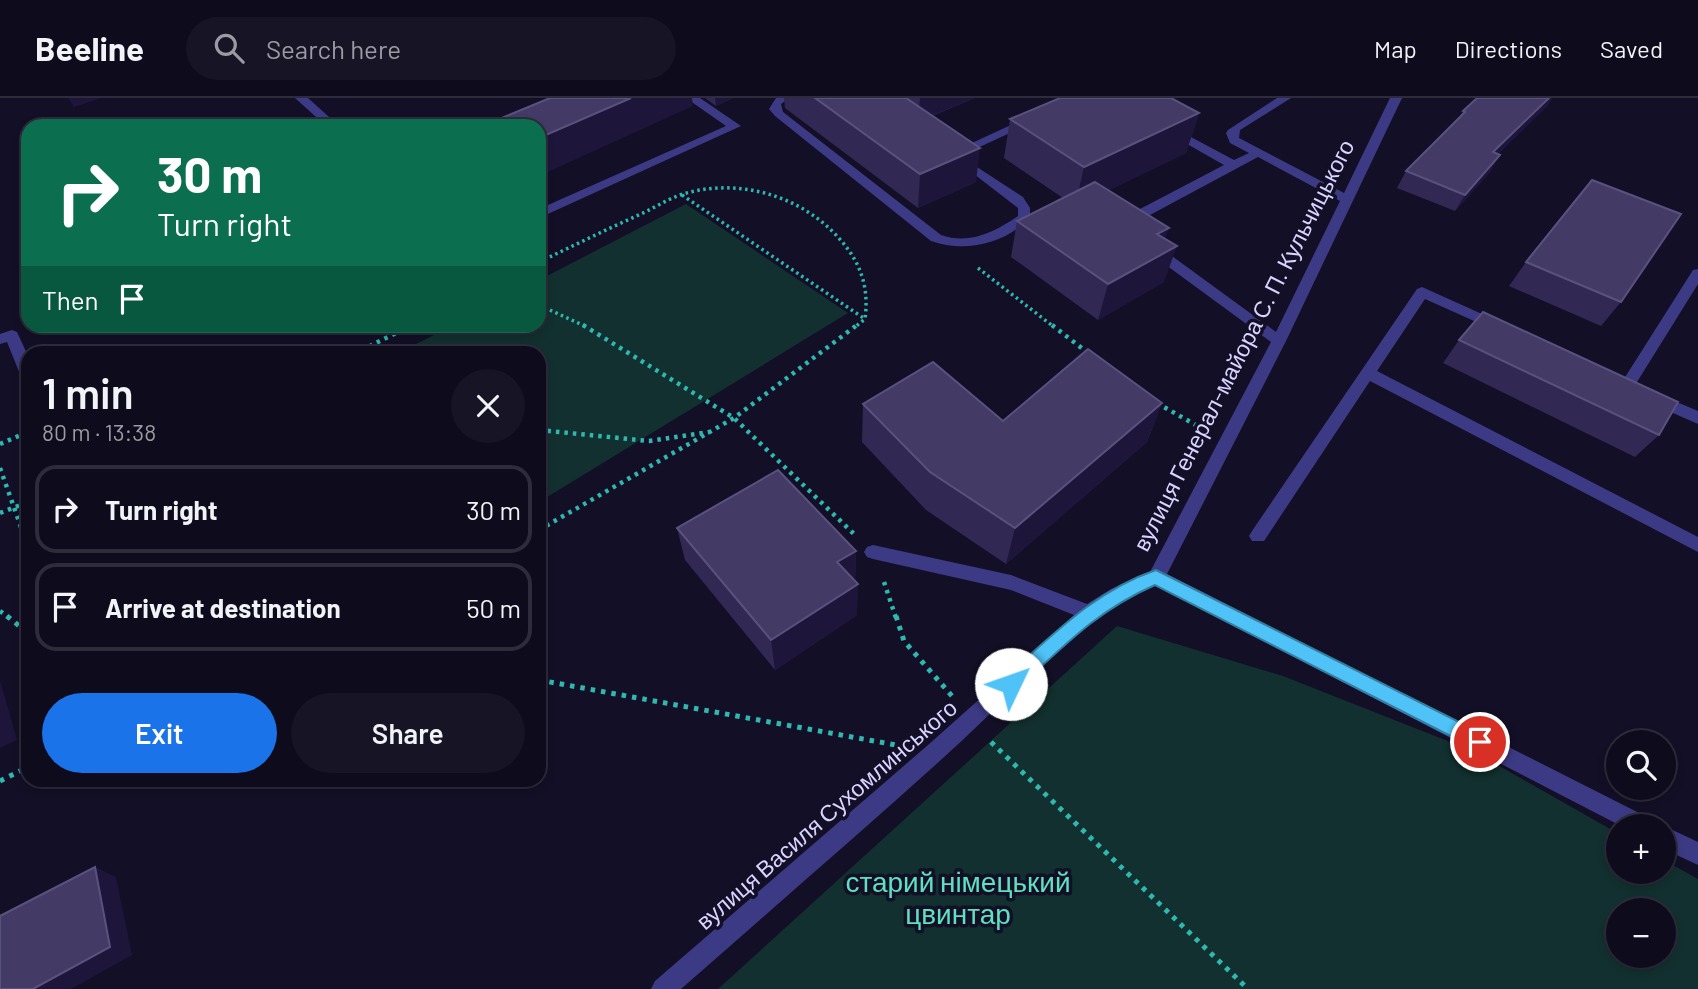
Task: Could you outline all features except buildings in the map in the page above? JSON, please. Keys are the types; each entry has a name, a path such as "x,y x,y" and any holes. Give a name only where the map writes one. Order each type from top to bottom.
{"street":[{"path":"301,98 325,119"},
{"path":"546,211 735,126 692,98"},
{"path":"783,98 776,103 775,109 779,114 947,244 976,242 1016,223 1024,216 1024,208 1018,200 941,146"},
{"path":"1285,98 1236,128 1232,133 1234,140 1255,154 1347,200"},
{"name":"вулиця Генерал-майора С. П. Кульчицького","path":"1396,98 1279,341 1156,577 1620,814"},
{"path":"953,155 1041,115"},
{"path":"1160,125 1233,166"},
{"path":"1255,154 1144,212 1136,221 1136,232 1145,243 1279,341"},
{"path":"1698,273 1621,383 1698,418"},
{"path":"1258,536 1422,292 1507,331"},
{"path":"0,339 12,335 21,357"},
{"path":"1366,372 1698,545"},
{"path":"873,552 1028,587 1057,596 1088,613"},
{"name":"вулиця Василя Сухомлинського","path":"663,989 935,752 1088,613 1117,594 1156,577"},
{"path":"1676,843 1698,855"}],"path":[{"path":"546,259 682,194 722,189 760,190 798,204 824,221 866,274 869,298 865,318 734,418 546,526"},
{"path":"682,194 865,318"},
{"path":"947,244 1088,353"},
{"path":"546,308 596,331 734,418 873,552 904,641 994,745 1248,989"},
{"path":"370,346 396,333"},
{"path":"1154,402 1226,442"},
{"path":"546,431 649,441 711,431"},
{"path":"0,444 21,435"},
{"path":"0,468 21,528"},
{"path":"0,513 21,505"},
{"path":"0,611 21,628"},
{"path":"546,681 935,752"},
{"path":"0,781 21,770"}],"green space":[{"path":"686,204 848,313 546,498 546,346 412,346 438,333 546,333 546,276"},
{"name":"старий німецький цвинтар","path":"1117,626 1283,676 1473,751 1606,827 1606,884 1676,884 1676,867 1698,879 1698,989 718,989"}],"route":[{"path":"1011,684 1088,613 1117,594 1156,577 1480,742"}]}
